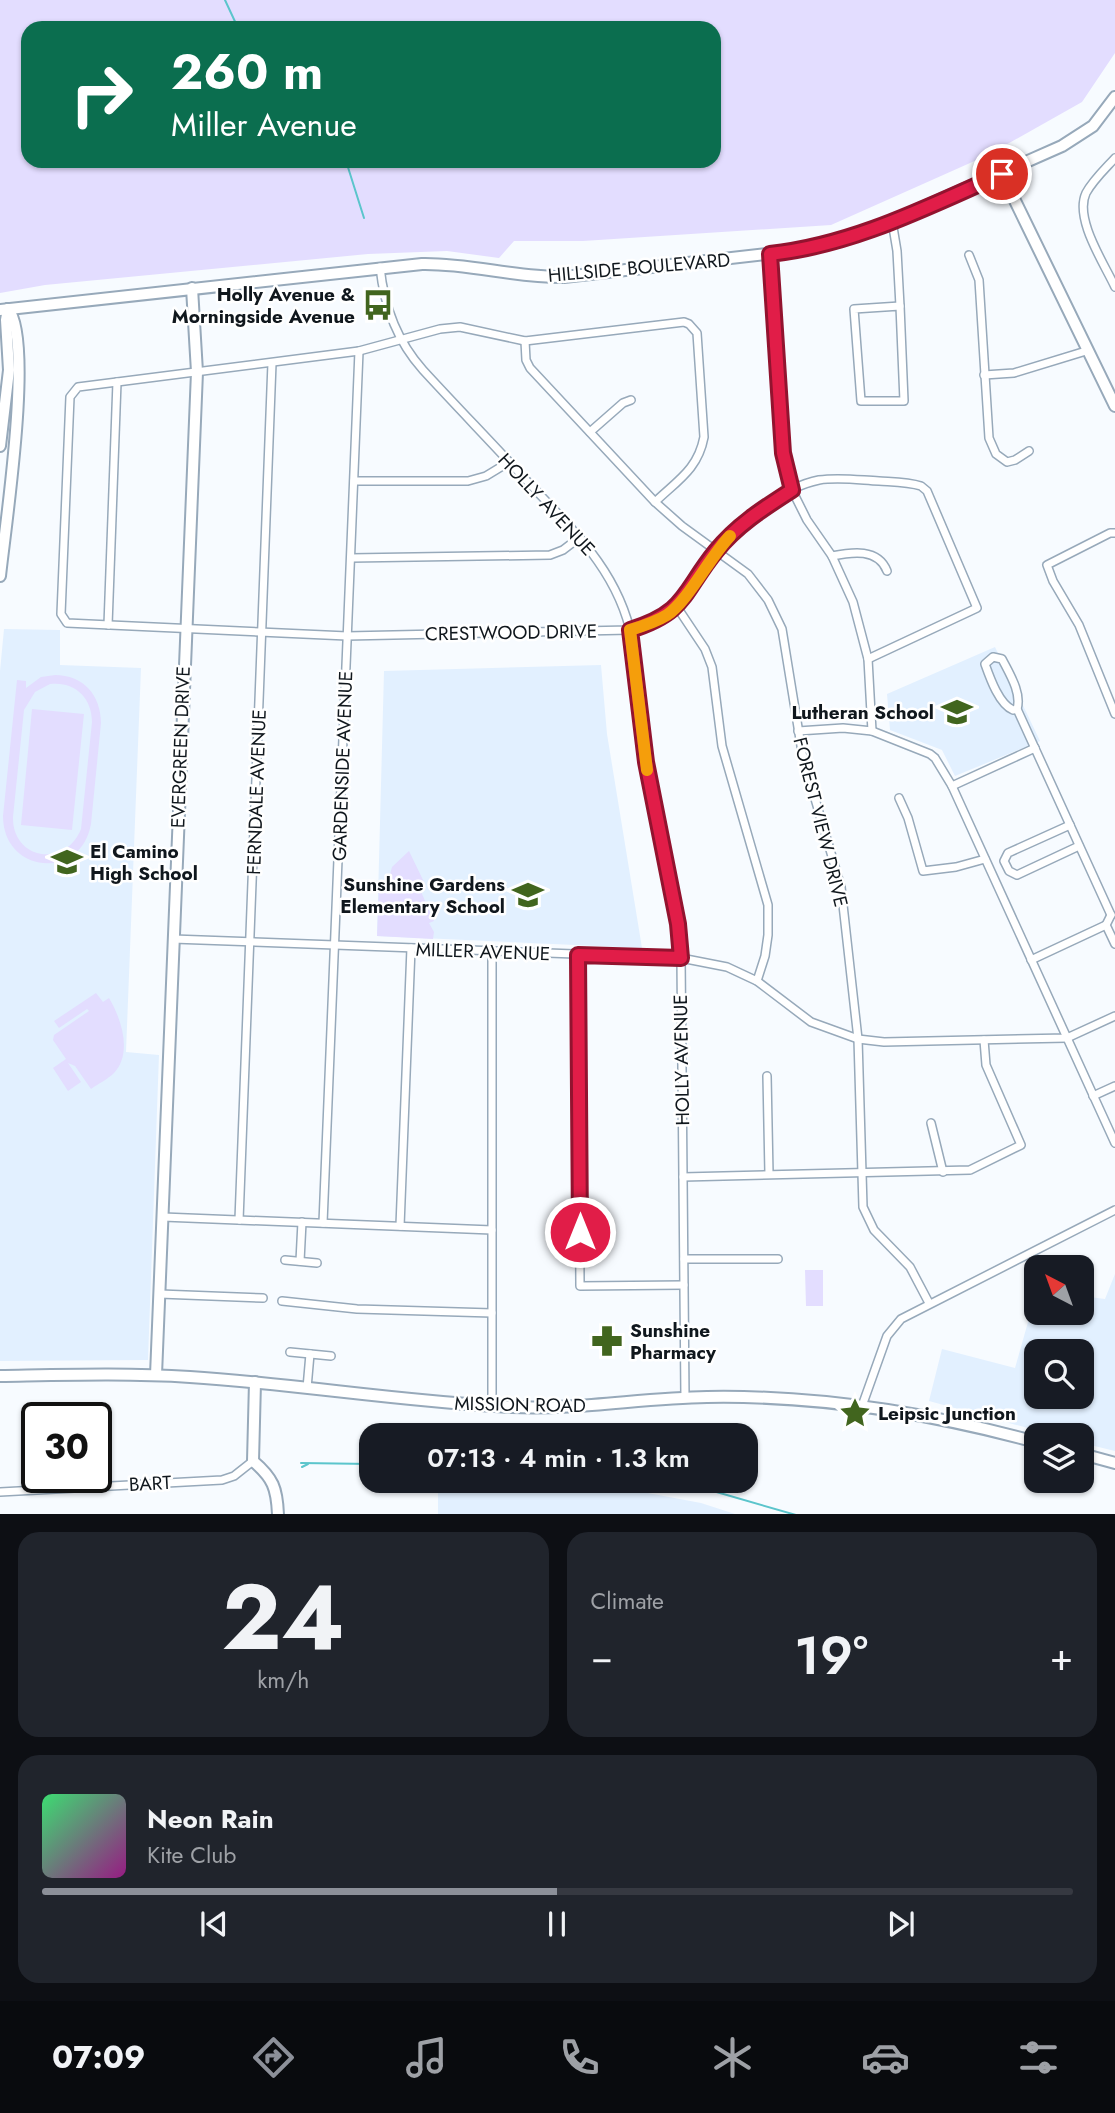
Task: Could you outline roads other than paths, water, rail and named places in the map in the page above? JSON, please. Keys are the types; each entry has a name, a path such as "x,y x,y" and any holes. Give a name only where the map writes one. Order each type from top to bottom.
{"main road":[{"name":"HILLSIDE BOULEVARD","path":"4,310 380,267 441,264 532,276 564,277 770,254 837,242 1053,151 1080,136 1114,105"},
{"path":"1002,174 1115,406"},
{"name":"EVERGREEN DRIVE","path":"156,1375 197,372 192,288"},
{"path":"0,446 9,370 4,310"},
{"path":"0,576 20,366 17,327 4,310"},
{"name":"MISSION ROAD","path":"0,1376 156,1375 255,1382 492,1406 568,1407 685,1398 745,1397 862,1406 954,1421 1024,1439"},
{"path":"255,1382 253,1461 269,1475 278,1514"},
{"path":"1094,1457 1115,1463"}],"street":[{"path":"1115,158 1088,190 1083,208 1087,226 1113,275 1115,287"},
{"path":"892,221 897,251 900,306 904,401 861,401 854,309 900,306"},
{"path":"770,254 783,453 792,490 807,520 832,556 853,602 868,659 872,731"},
{"path":"969,256 979,280 988,432 993,450 999,458 1011,462 1029,451"},
{"name":"HOLLY AVENUE","path":"380,267 386,304 400,340 423,370 595,555 613,583 630,630 646,762 678,924 681,958 685,1398"},
{"path":"108,625 117,382 359,351 440,329 460,327 525,341 684,322 697,333 704,437 701,453 695,464 654,502"},
{"name":"FOREST VIEW DRIVE","path":"525,341 526,360 530,368 654,502 748,574 768,600 782,629 803,758 841,887 858,1039 863,1207 874,1230 910,1267 929,1303"},
{"name":"GARDENSIDE AVENUE","path":"323,1223 359,351"},
{"path":"984,375 1014,373 1086,351"},
{"name":"FERNDALE AVENUE","path":"239,1220 272,363"},
{"name":"CRESTWOOD DRIVE","path":"117,382 78,387 70,397 61,614 67,623 347,636 630,630 656,621 677,607 716,551 748,518 792,490 818,480 915,484 927,491 977,608 868,659"},
{"path":"590,432 631,400"},
{"path":"354,481 468,481 486,477 509,462"},
{"path":"1115,533 1110,533 1047,565 1053,581 1079,625 1115,714"},
{"path":"351,558 550,555 563,550 580,537"},
{"path":"832,556 852,552 874,555 883,561 887,571"},
{"path":"677,607 694,629 712,667 722,746 768,905 765,956 757,981"},
{"path":"1017,709 1006,707 989,673 985,664 993,657 1002,659 1020,701 1017,709 1113,915 1105,925 1031,960"},
{"path":"798,732 844,728 872,731 935,758 952,786 1115,1143"},
{"path":"952,786 1035,748"},
{"path":"899,798 908,818 923,871 956,867 985,859"},
{"path":"1070,825 1008,853 1004,861 1009,871 1017,875 1079,846"},
{"path":"1105,925 1115,944"},
{"name":"MILLER AVENUE","path":"173,939 681,958 727,967 757,981 811,1022 858,1039 884,1042 1067,1038"},
{"path":"400,1226 411,948"},
{"path":"492,952 492,1406"},
{"path":"578,955 580,1286 684,1285"},
{"path":"1067,1038 1115,1016"},
{"path":"683,1177 970,1170 1021,1145 986,1065 984,1040"},
{"path":"767,1076 769,1174"},
{"path":"1093,1096 1115,1086"},
{"path":"931,1124 943,1172"},
{"path":"862,1406 891,1330 901,1319 1115,1210"},
{"path":"163,1217 492,1230"},
{"path":"300,1261 302,1223"},
{"path":"684,1259 778,1259"},
{"path":"285,1260 317,1263"},
{"path":"160,1294 263,1298"},
{"path":"282,1301 357,1309 492,1312"},
{"path":"290,1352 331,1356"},
{"path":"307,1388 310,1354"},
{"name":"BART","path":"0,1492 222,1480 234,1476 253,1461"}],"waterway":[{"path":"225,0 235,21"},
{"path":"348,168 364,218"},
{"path":"301,1463 359,1464"},
{"path":"302,1467 308,1464"},
{"path":"720,1493 793,1514"}],"place":[{"name":"Holly Avenue & Morningside Avenue","path":"378,305"},
{"name":"Lutheran School","path":"957,712"},
{"name":"El Camino High School","path":"67,862"},
{"name":"Sunshine Gardens Elementary School","path":"528,895"},
{"name":"Sunshine Pharmacy","path":"607,1341"},
{"name":"Leipsic Junction","path":"855,1413"}]}
